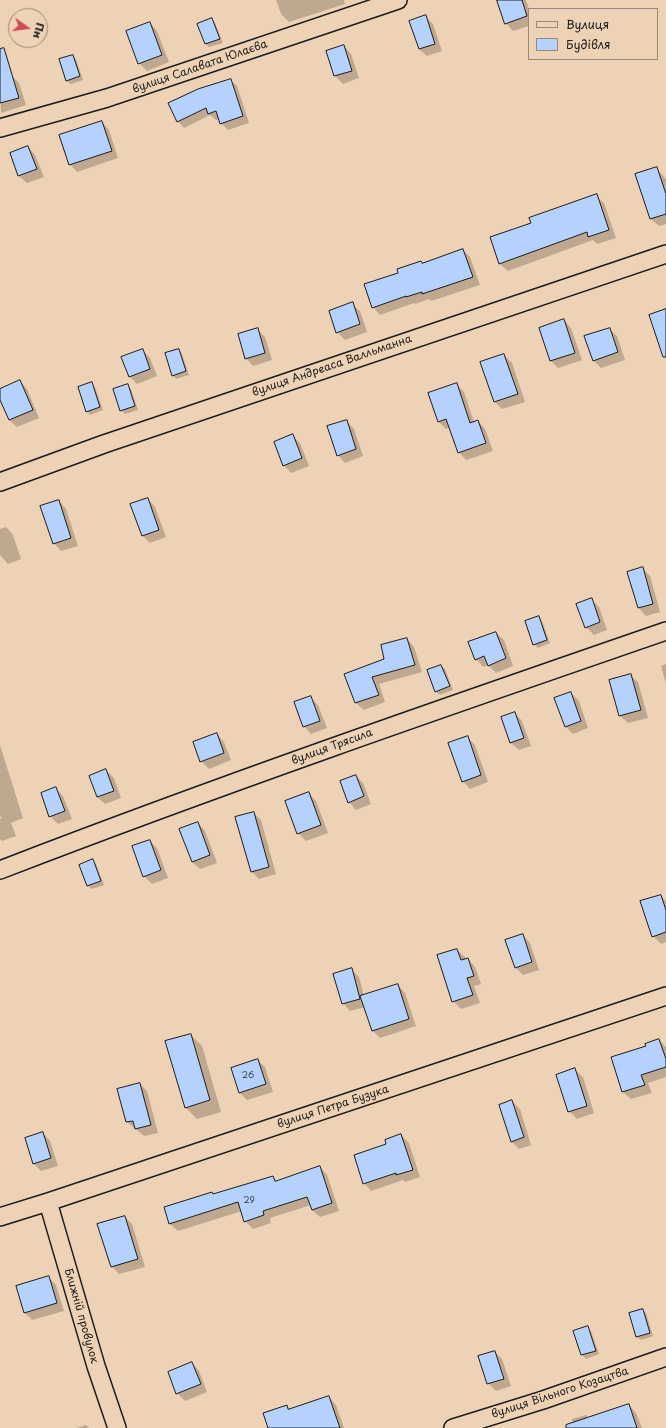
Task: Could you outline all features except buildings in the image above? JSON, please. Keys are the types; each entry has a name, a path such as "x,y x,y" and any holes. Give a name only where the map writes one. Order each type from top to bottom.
{"street":[{"name":"вулиця Салавата Юлаєва","path":"0,128 107,98 398,0"},
{"name":"вулиця Андреаса Валльманна","path":"0,482 111,441 666,254"},
{"name":"вулиця Трясила","path":"0,870 324,749 666,631"},
{"name":"вулиця Петра Бузука","path":"0,1217 666,996"},
{"name":"Ближній провулок","path":"48,1202 96,1366 117,1428"},
{"name":"вулиця Вільного Козацтва","path":"453,1428 543,1400 666,1358"}]}
